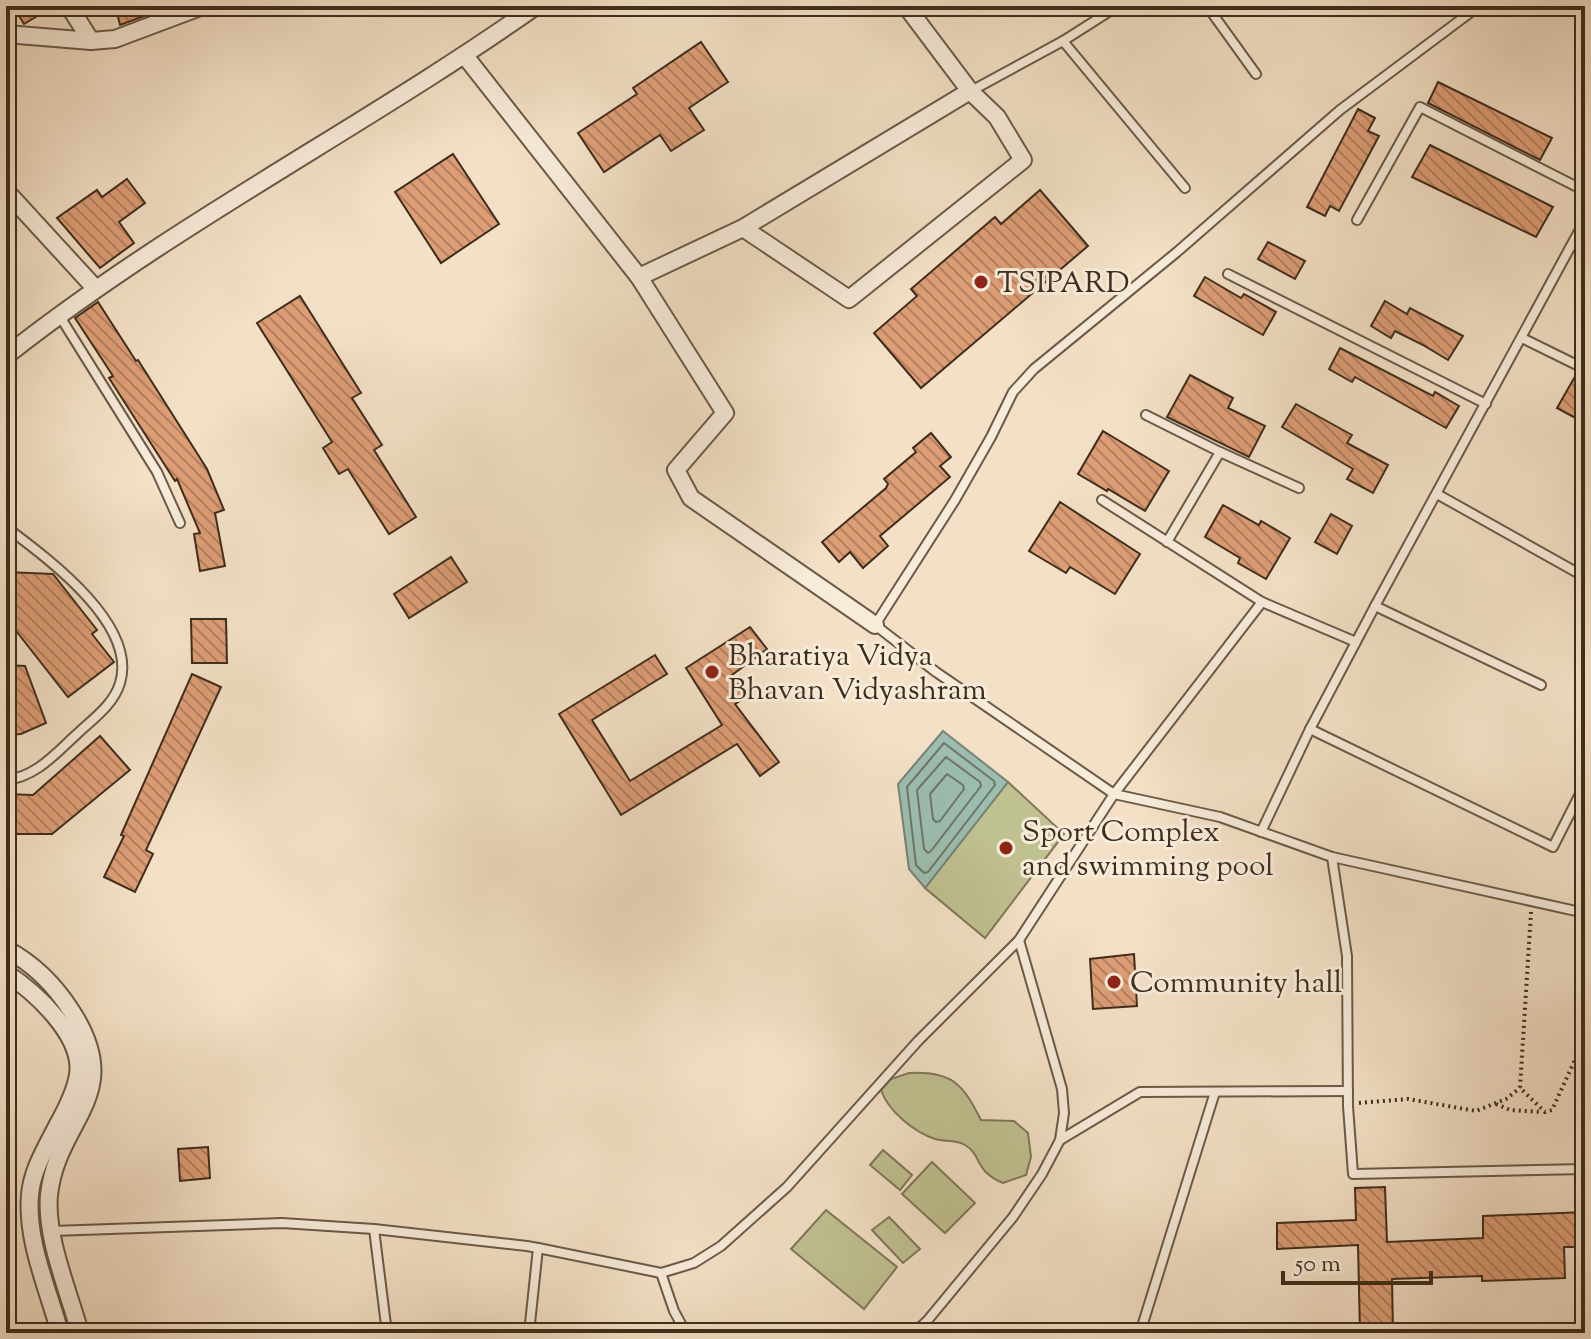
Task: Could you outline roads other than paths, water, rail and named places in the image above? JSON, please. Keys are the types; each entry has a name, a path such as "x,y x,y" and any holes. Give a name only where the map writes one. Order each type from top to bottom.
{"street":[{"path":"69,6 91,41"},
{"path":"6,34 91,41 115,39 203,6"},
{"path":"6,356 95,288 227,202 465,56 536,6"},
{"path":"743,228 849,299 1023,160 997,117 970,91 906,6"},
{"path":"465,56 639,277 725,413 676,470 691,498 875,625"},
{"path":"639,277 743,228 970,91"},
{"path":"6,191 95,288"},
{"path":"6,949 33,965 53,986 80,1025 83,1051 93,1076 88,1096 51,1183 49,1212 80,1333"},
{"path":"6,973 25,986 83,1051"},
{"path":"60,1333 34,1239 30,1194 42,1155 73,1094 83,1051"}],"lane":[{"path":"970,91 1063,41 1118,6"},
{"path":"1207,6 1256,74"},
{"path":"1479,6 1340,110 1165,262 1034,369 1013,392 955,500 875,625 936,672 1114,794 1220,817 1332,857 1585,913"},
{"path":"1063,41 1185,188"},
{"path":"1357,220 1420,107 1585,191"},
{"path":"1261,832 1310,729 1375,606 1585,220"},
{"path":"1574,242 1585,247"},
{"path":"1228,274 1486,404"},
{"path":"59,314 157,472 180,523"},
{"path":"1522,338 1585,369"},
{"path":"1146,415 1299,488"},
{"path":"1167,542 1220,452"},
{"path":"1437,494 1585,577"},
{"path":"1102,500 1262,602 1356,642"},
{"path":"6,527 78,588 114,632 123,657 120,683 108,705 41,766 28,774 6,780"},
{"path":"52,1231 282,1223 475,1239 538,1248 661,1273 694,1263 721,1246 787,1187 819,1155 918,1041 1019,940 1114,794 1262,602"},
{"path":"1375,606 1541,685"},
{"path":"1310,729 1553,847 1585,784"},
{"path":"1332,857 1347,956 1348,1106 1353,1174 1585,1169"},
{"path":"914,1333 1013,1217 1060,1140 1064,1113 1062,1089 1019,940"},
{"path":"1060,1140 1140,1092 1348,1091"},
{"path":"1140,1333 1215,1092"},
{"path":"374,1229 387,1333"},
{"path":"529,1333 538,1248"},
{"path":"661,1273 674,1311 686,1333"}],"water":[{"path":"943,731 1008,782 925,888 909,869 898,784"}],"place":[{"name":"TSIPARD","path":"981,282"},
{"name":"Bharatiya Vidya Bhavan Vidyashram","path":"712,672"},
{"name":"Sport Complex and swimming pool","path":"1006,848"},
{"name":"Community hall","path":"1114,982"}]}
